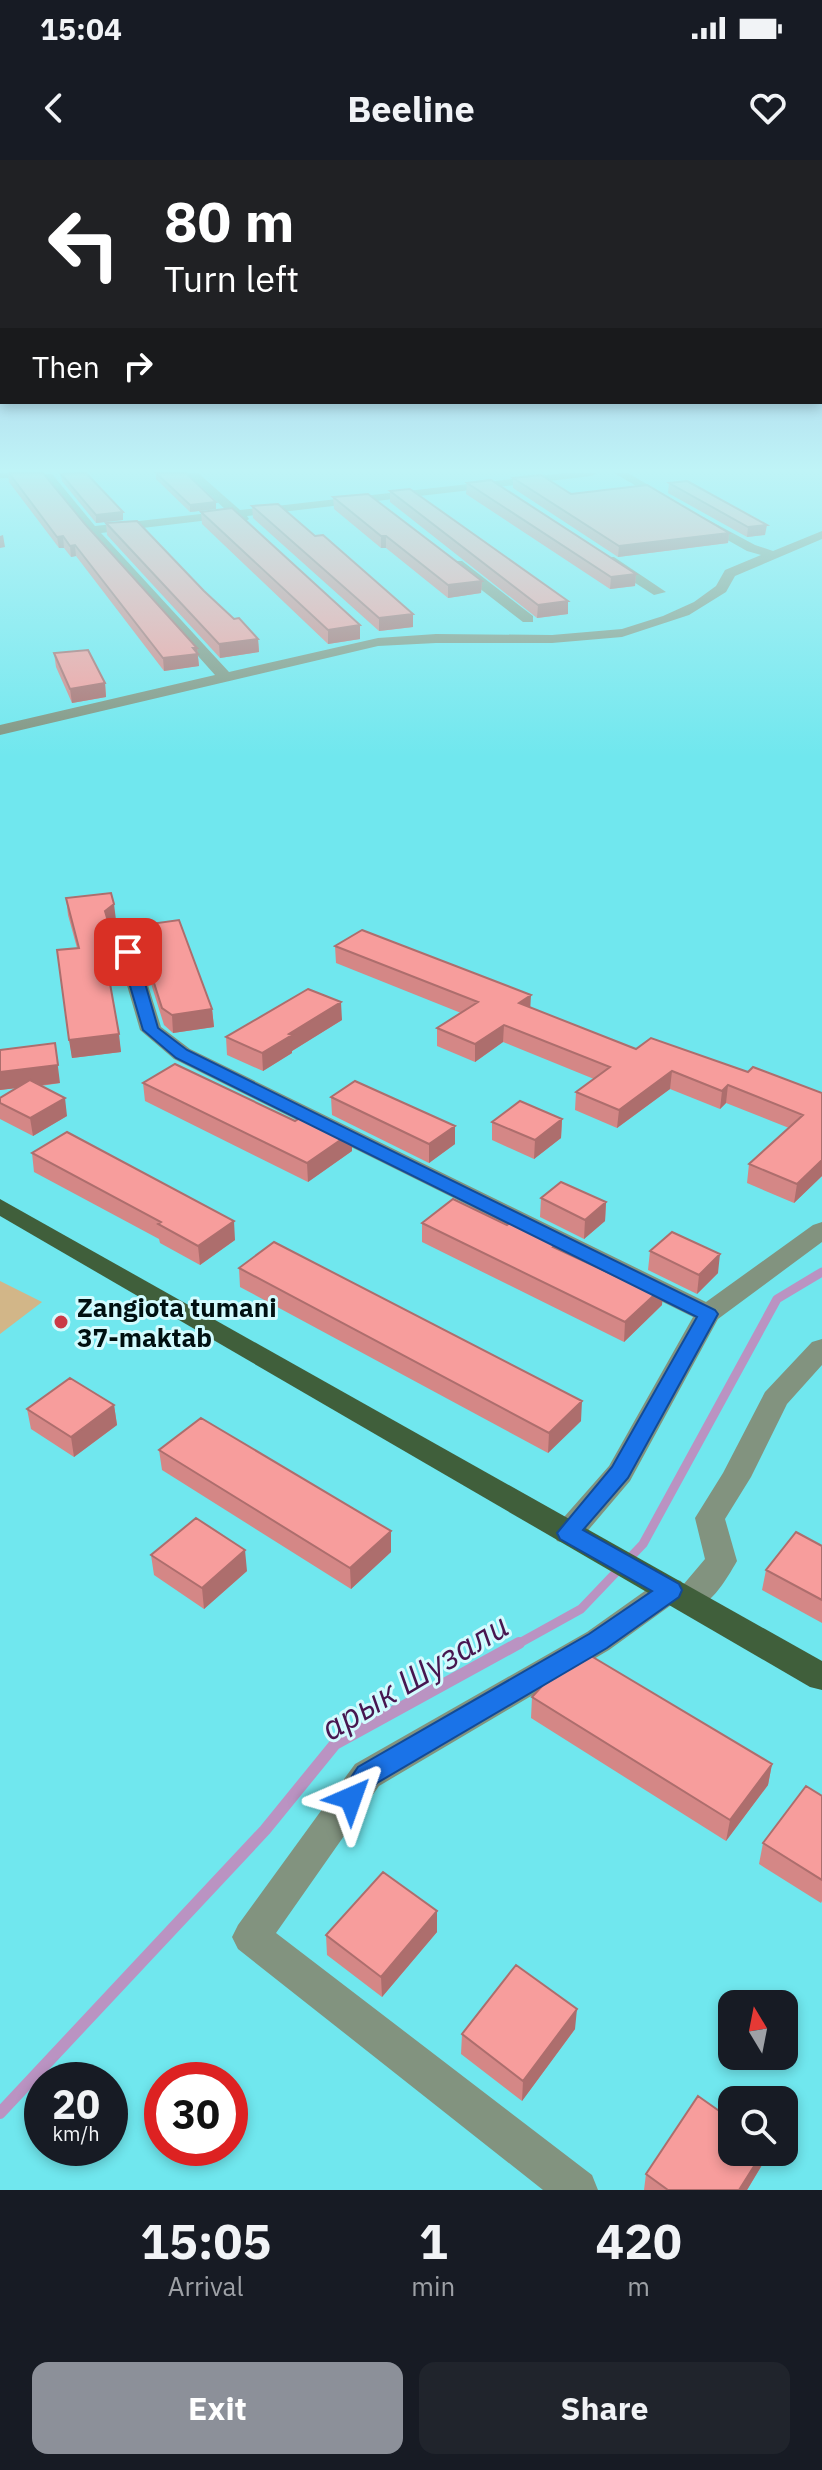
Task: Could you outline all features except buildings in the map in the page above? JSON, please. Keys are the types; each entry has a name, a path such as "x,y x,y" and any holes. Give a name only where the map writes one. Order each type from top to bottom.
{"main road":[{"path":"0,1206 822,1677"}],"street":[{"path":"126,568 225,677"},
{"path":"461,568 528,619"},
{"path":"621,568 659,592"},
{"path":"0,730 378,642 422,637 580,637 642,629 688,609 722,589 730,573 743,568"},
{"path":"366,631 378,642"},
{"path":"120,927 151,1030 182,1054 708,1314"},
{"path":"568,1533 620,1473 708,1314 822,1230"},
{"path":"577,2190 251,1937 367,1775 598,1641 671,1590 721,1561 710,1518 736,1477 775,1399 822,1348"}],"shaded area":[{"path":"0,1281 42,1302 0,1334"}],"waterway":[{"name":"арык Шузали","path":"516,1645 581,1609 643,1544 777,1299 822,1272"},
{"name":"арык Шузали","path":"0,2113 265,1830 335,1744 519,1643"}],"place":[{"name":"Zangiota tumani 37-maktab","path":"61,1322"}],"route":[{"path":"128,952 151,1030 182,1054 708,1314 620,1473 568,1533 670,1590 598,1641 367,1775 351,1798"}]}
